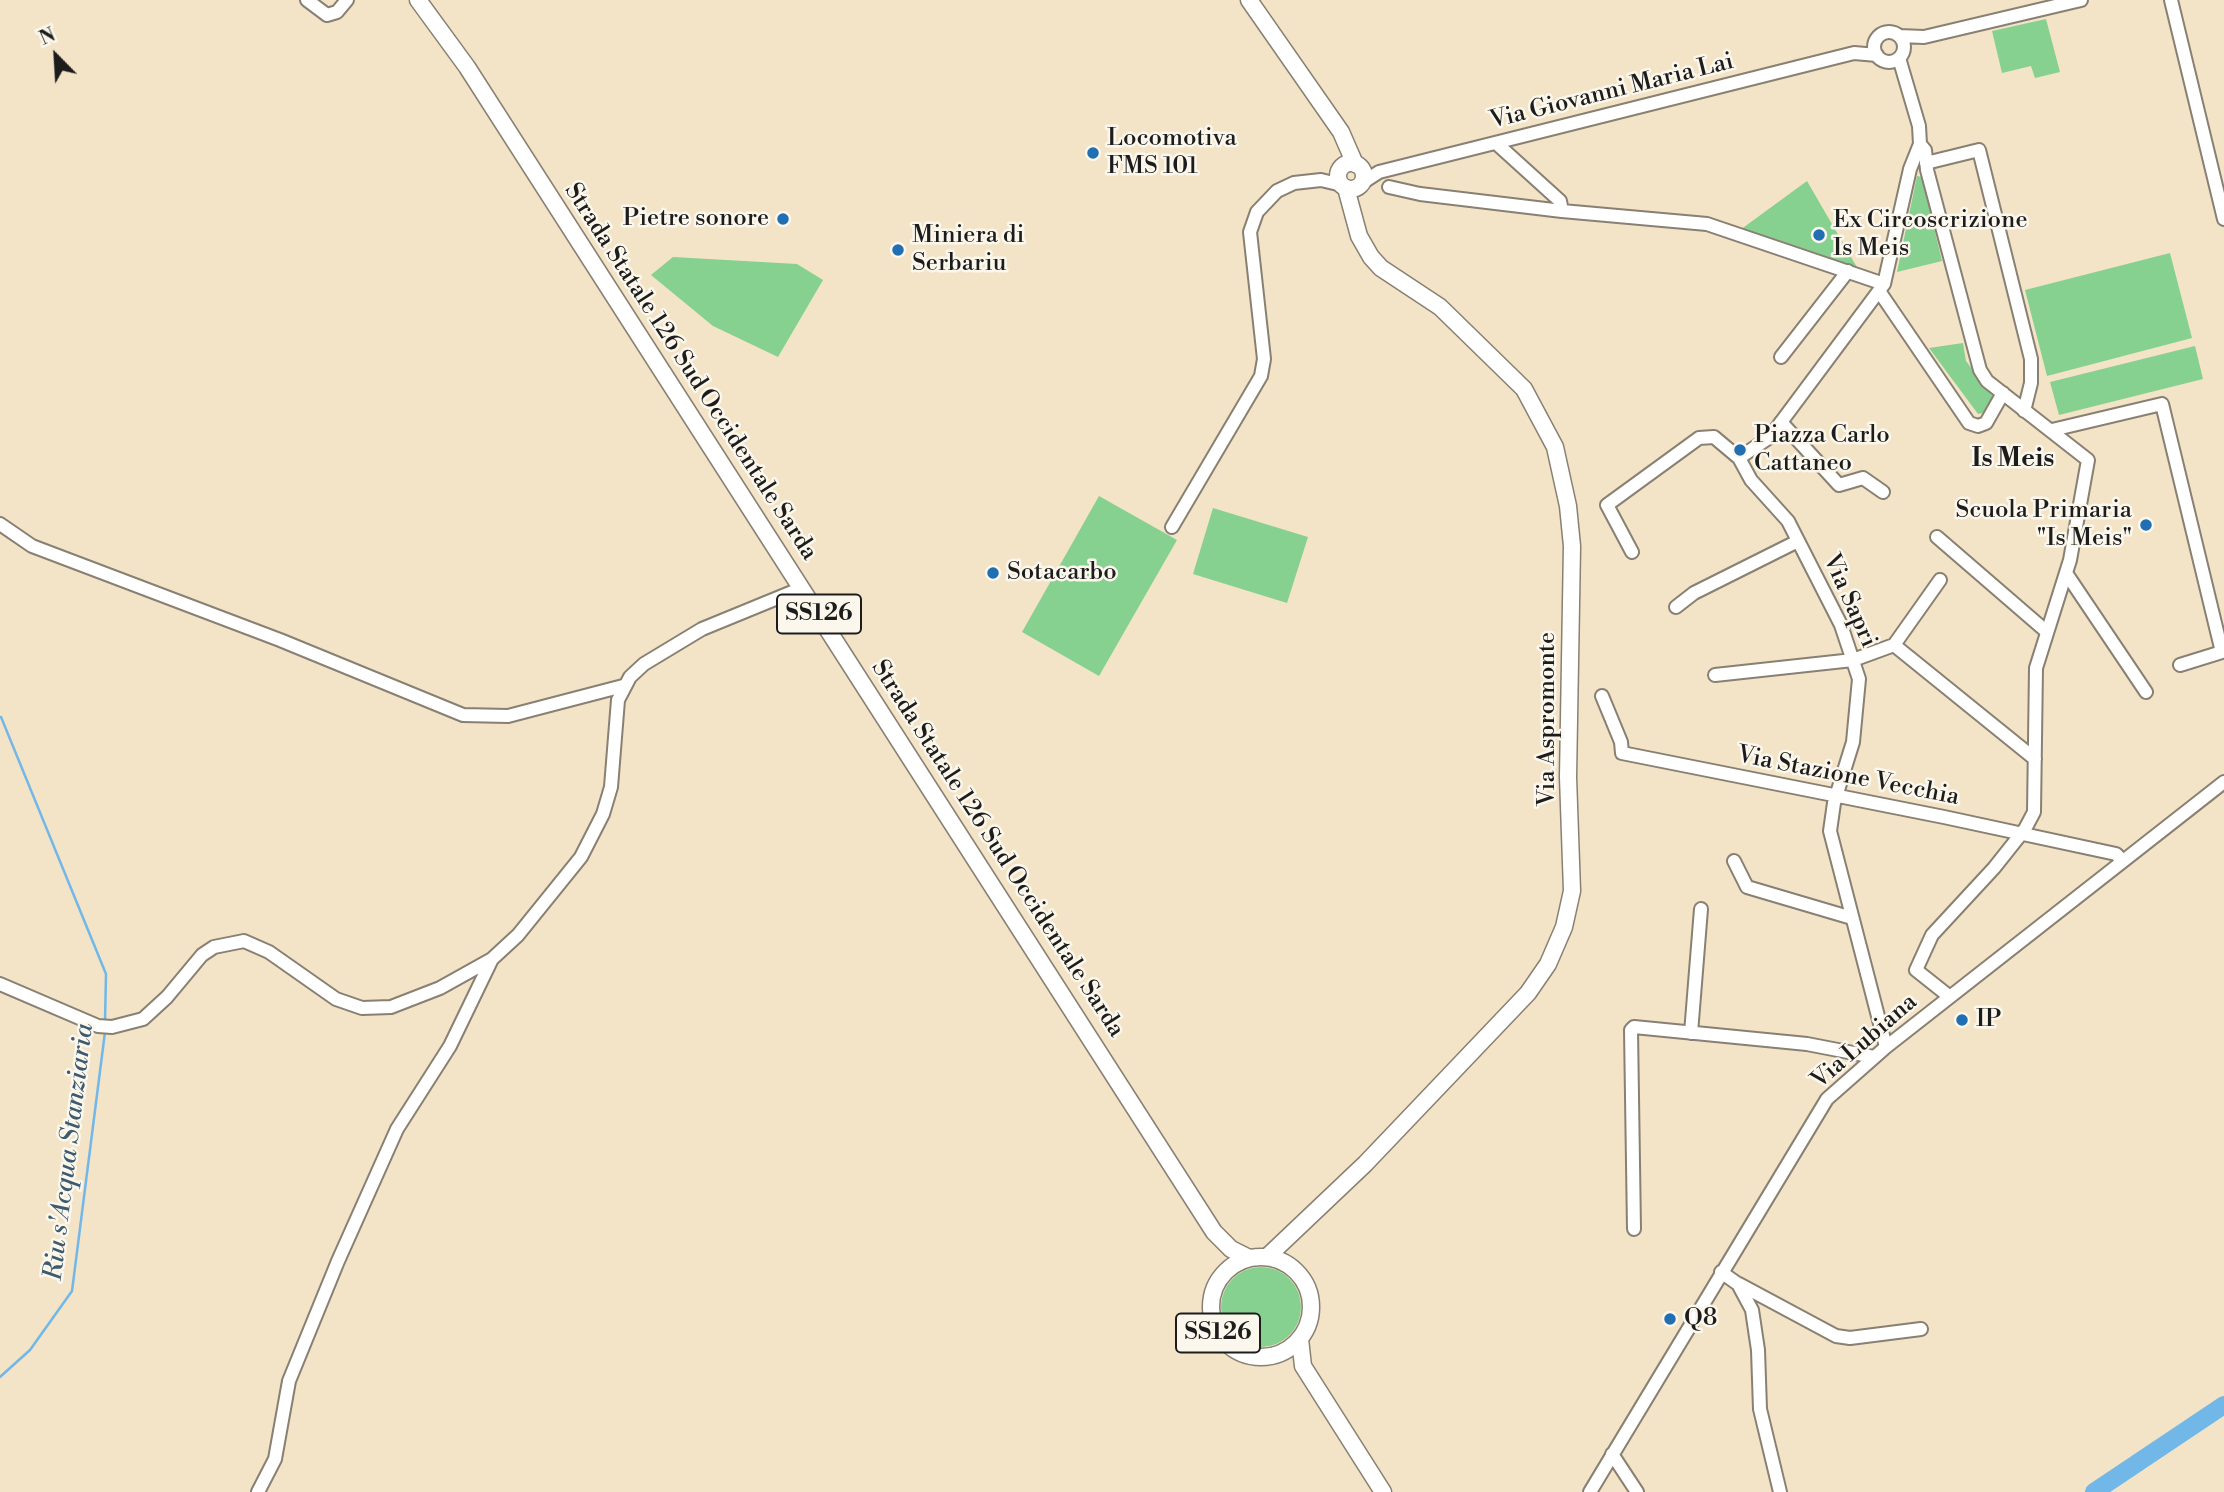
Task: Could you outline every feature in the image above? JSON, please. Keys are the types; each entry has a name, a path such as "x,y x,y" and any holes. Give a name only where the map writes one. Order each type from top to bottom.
{"main road":[{"name":"Strada Statale 126 Sud Occidentale Sarda","path":"418,0 467,67 1214,1232"},
{"name":"Via Aspromonte","path":"1249,0 1341,132 1351,177 1359,236 1371,257 1381,268 1440,307 1505,370 1535,406 1555,447 1572,546 1568,777 1572,891 1564,927 1548,964 1528,993 1365,1164 1267,1257"},
{"name":"Via Aspromonte","path":"1303,1279 1291,1250 1292,1240 1305,1219"},
{"name":"SS126","path":"1214,1232 1231,1249 1249,1258"},
{"name":"SS126","path":"1214,1232 1226,1272 1216,1284 1211,1307 1220,1336 1244,1354 1275,1355 1301,1370 1318,1392"},
{"path":"1226,1272 1249,1258 1267,1257 1287,1264 1303,1279"},
{"name":"SS126","path":"1303,1279 1310,1293 1311,1309 1300,1339 1303,1366 1383,1492"},
{"name":"SS126","path":"1275,1355 1300,1339"}],"street":[{"path":"307,0 327,15 337,12 347,0"},
{"path":"1632,552 1607,505 1699,438 1714,437 1739,458 1770,437 1882,288 1910,169 1920,144 1919,126 1898,51 1921,37 2081,0"},
{"path":"2171,0 2224,219"},
{"name":"Via Giovanni Maria Lai","path":"1351,177 1854,52 1888,32 1898,51 1877,55 1854,52"},
{"path":"1875,41 1877,55"},
{"path":"1496,143 1560,201 1562,211"},
{"path":"1920,144 1925,150 1975,359 1987,381 2088,460 2066,573 2036,668 2034,812 2020,835 1932,935 1916,970 1950,997"},
{"path":"1910,169 1979,150 2031,359 2032,383 2024,411"},
{"path":"1172,527 1261,376 1264,359 1250,232 1254,218 1269,197 1285,186 1351,177"},
{"path":"1389,187 1420,194 1562,211 1707,224 1848,271 1882,288 1969,422 1978,426 1986,423 2003,393"},
{"path":"1781,357 1848,271"},
{"path":"2053,430 2162,404 2222,652 2180,665"},
{"path":"1782,422 1839,485 1863,478 1883,492"},
{"name":"Via Sapri","path":"1739,458 1751,480 1788,521 1842,625 1859,679 1853,742 1830,820 1830,831 1885,1047"},
{"path":"0,524 32,546 280,640 463,715 508,716 623,686"},
{"path":"1937,537 2047,632"},
{"path":"1676,607 1694,593 1798,541"},
{"path":"2066,573 2146,692"},
{"path":"1715,675 1853,660 1894,645 1940,580"},
{"path":"0,984 98,1026 113,1027 143,1019 167,997 202,955 229,942 244,941 269,952 336,999 362,1008 391,1007 440,988 492,959 526,925 581,857 594,834 611,787 615,722 623,686 644,664 702,629 802,589"},
{"path":"1894,645 2035,760"},
{"name":"Via Stazione Vecchia","path":"1602,696 1621,742 1622,753 2116,854 2123,861"},
{"name":"Via Lubiana","path":"1590,1492 1827,1099 1885,1047 2224,782"},
{"path":"1734,861 1747,887 1852,918"},
{"path":"1691,1033 1701,909"},
{"path":"258,1492 275,1459 289,1381 349,1237 397,1129 450,1046 492,959"},
{"path":"1634,1230 1631,1030 1634,1027 1807,1044 1874,1057"},
{"path":"1721,1272 1738,1284 1836,1336 1850,1338 1921,1329"},
{"path":"1738,1284 1752,1310 1758,1350 1759,1409 1780,1492"},
{"path":"1612,1454 1637,1492"}],"green space":[{"path":"2046,19 2060,72 2035,78 2031,66 2002,73 1992,31"},
{"path":"1917,176 1922,177 1942,261 1897,272"},
{"path":"1807,181 1858,269 1740,230"},
{"path":"2170,253 2192,338 2047,376 2025,290"},
{"path":"673,257 797,264 823,280 778,357 713,326 651,275"},
{"path":"1963,343 1966,361 1994,398 1983,413 1978,414 1929,348"},
{"path":"2195,346 2203,379 2059,415 2050,382"},
{"path":"1099,496 1177,540 1099,676 1022,632"},
{"path":"1213,508 1308,537 1287,603 1193,574"},
{"path":"1253,1267 1269,1267 1290,1278 1301,1299 1301,1315 1290,1336 1269,1347 1253,1347 1239,1341 1227,1329 1221,1315 1221,1299 1227,1285 1239,1273"}],"waterway":[{"name":"Riu s'Acqua Stanziaria","path":"1,717 106,974 105,1022"},
{"name":"Riu s'Acqua Stanziaria","path":"0,1377 30,1350 72,1291 105,1032"},
{"path":"2094,1492 2224,1405"}],"place":[{"name":"Locomotiva FMS 101","path":"1093,153"},
{"name":"Pietre sonore","path":"783,219"},
{"name":"Ex Circoscrizione Is Meis","path":"1819,235"},
{"name":"Miniera di Serbariu","path":"898,250"},
{"name":"Piazza Carlo Cattaneo","path":"1740,450"},
{"name":"Scuola Primaria \"Is Meis\"","path":"2146,525"},
{"name":"Sotacarbo","path":"993,573"},
{"name":"IP","path":"1962,1020"},
{"name":"Q8","path":"1670,1319"}],"district":[{"name":"Is Meis","path":"2013,460"}]}
